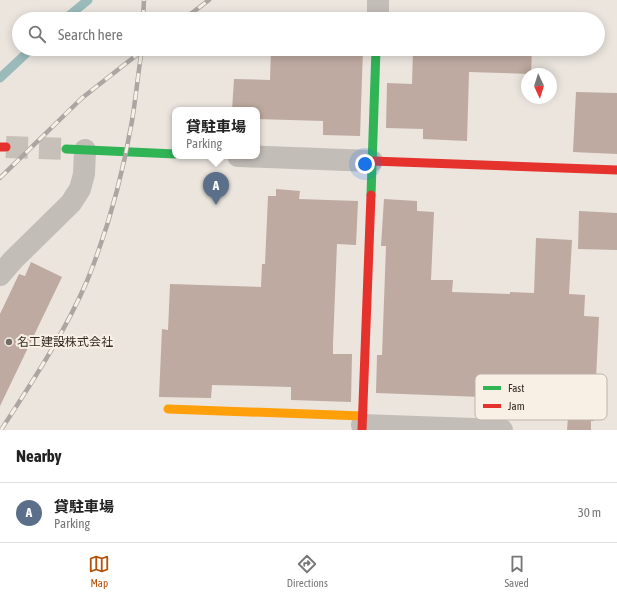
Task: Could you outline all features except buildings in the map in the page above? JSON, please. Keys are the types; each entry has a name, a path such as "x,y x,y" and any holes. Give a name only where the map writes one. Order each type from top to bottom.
{"street":[{"path":"378,0 378,12"},
{"path":"362,424 376,56"},
{"path":"0,275 13,260 71,203 80,189 84,174 76,150 172,154"},
{"path":"260,157 617,170"},
{"path":"168,409 362,424 502,430"}],"waterway":[{"path":"73,12 88,0"},
{"path":"0,78 24,56"}],"tunnel":[{"path":"6,147 66,149"}],"railway":[{"path":"143,12 144,0"},
{"path":"193,12 209,0"},
{"path":"0,178 82,98 135,56"},
{"path":"1,430 58,339 87,281 108,223 124,161 132,121 141,56"}],"traffic: fast":[{"path":"371,195 376,56"},
{"path":"66,149 172,154"}],"traffic: slow":[{"path":"168,409 363,416"}],"traffic: jam":[{"path":"0,147 6,147"},
{"path":"372,161 617,170"},
{"path":"362,430 371,195"}],"place":[{"name":"貸駐車場","path":"216,205"},
{"name":"名工建設株式会社","path":"9,342"}]}
